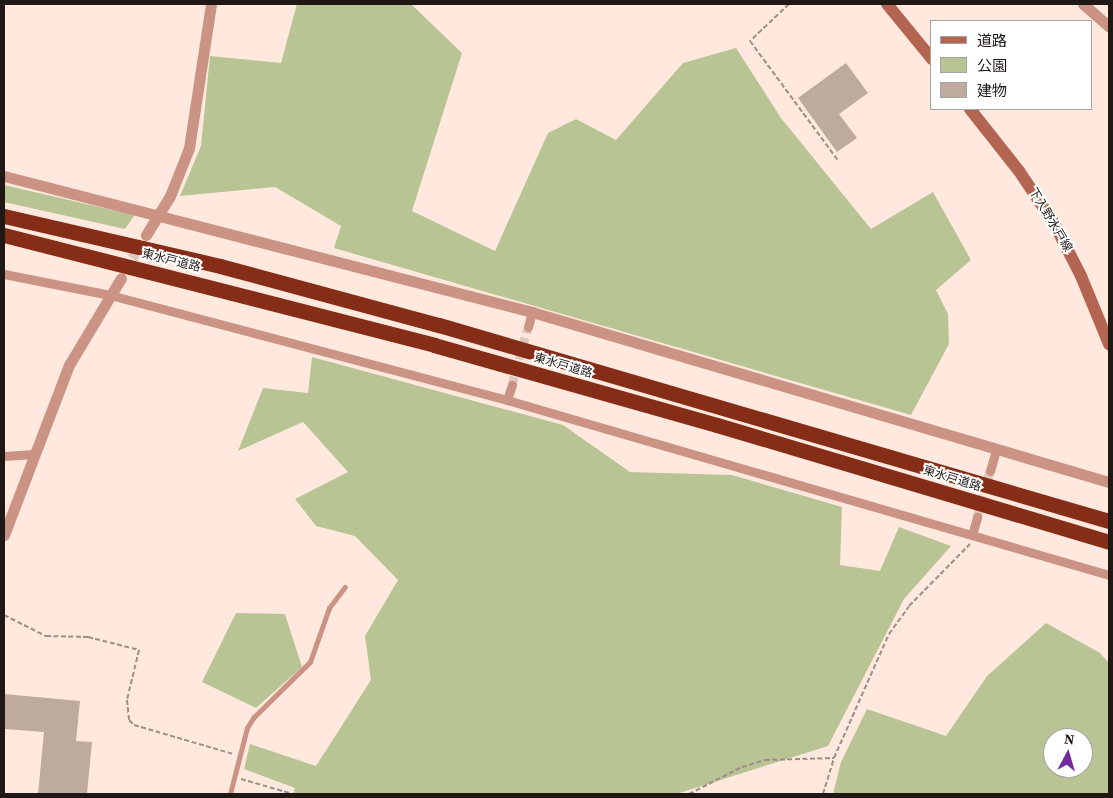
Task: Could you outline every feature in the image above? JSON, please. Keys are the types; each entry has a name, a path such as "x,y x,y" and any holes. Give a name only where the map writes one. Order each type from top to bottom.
{"highway":[{"name":"東水戸道路","path":"4,216 220,266 439,324 1109,521"},
{"name":"東水戸道路","path":"4,235 434,346 718,425 1109,542"}],"main road":[{"path":"887,4 930,57"},
{"name":"下入野水戸線","path":"971,110 1019,171 1054,223 1082,276 1109,344"}],"street":[{"path":"146,235 159,216 189,148 211,4"},
{"path":"1083,4 1109,27"},
{"path":"4,176 532,312 1109,482"},
{"path":"4,274 110,295 507,400 1109,576"},
{"path":"4,535 69,365 121,278"},
{"path":"528,327 532,312"},
{"path":"507,400 512,386"},
{"path":"990,471 996,450"},
{"path":"4,456 34,454"},
{"path":"972,535 977,516"}],"lane":[{"path":"230,794 247,728 254,717 310,662 329,608 345,587"}],"path":[{"path":"789,4 750,40 837,159"},
{"path":"823,794 834,758 894,627 909,606 970,544 972,535"},
{"path":"4,616 46,636 88,637 139,650 127,700 129,720 134,726 240,756"},
{"path":"688,794 742,767 765,760 834,758"},
{"path":"234,780 248,779 293,794"}],"green space":[{"path":"297,4 411,4 462,53 412,211 495,251 548,133 576,119 616,140 683,63 736,48 781,118 871,229 933,192 971,260 936,290 948,314 949,344 911,415 334,248 341,226 275,187 180,196 201,146 210,56 281,63"},
{"path":"4,185 134,216 125,229 4,202"},
{"path":"312,357 563,425 630,472 732,475 842,507 840,565 880,571 899,527 951,546 904,599 828,746 676,794 293,794 295,788 244,769 250,744 316,766 371,680 365,636 398,580 355,536 316,526 295,499 348,472 303,422 238,451 263,388 308,393"},
{"path":"236,613 285,614 302,667 256,708 202,682"},
{"path":"1046,623 1100,653 1109,663 1109,794 833,794 841,762 867,709 946,736 987,676"}],"building":[{"path":"846,63 868,93 839,114 857,138 837,152 798,98"},
{"path":"4,694 80,701 76,741 92,742 87,794 38,794 44,732 4,729"}],"tunnel":[{"path":"124,272 143,241"},
{"path":"512,385 528,327"},
{"path":"977,517 990,471"}]}
